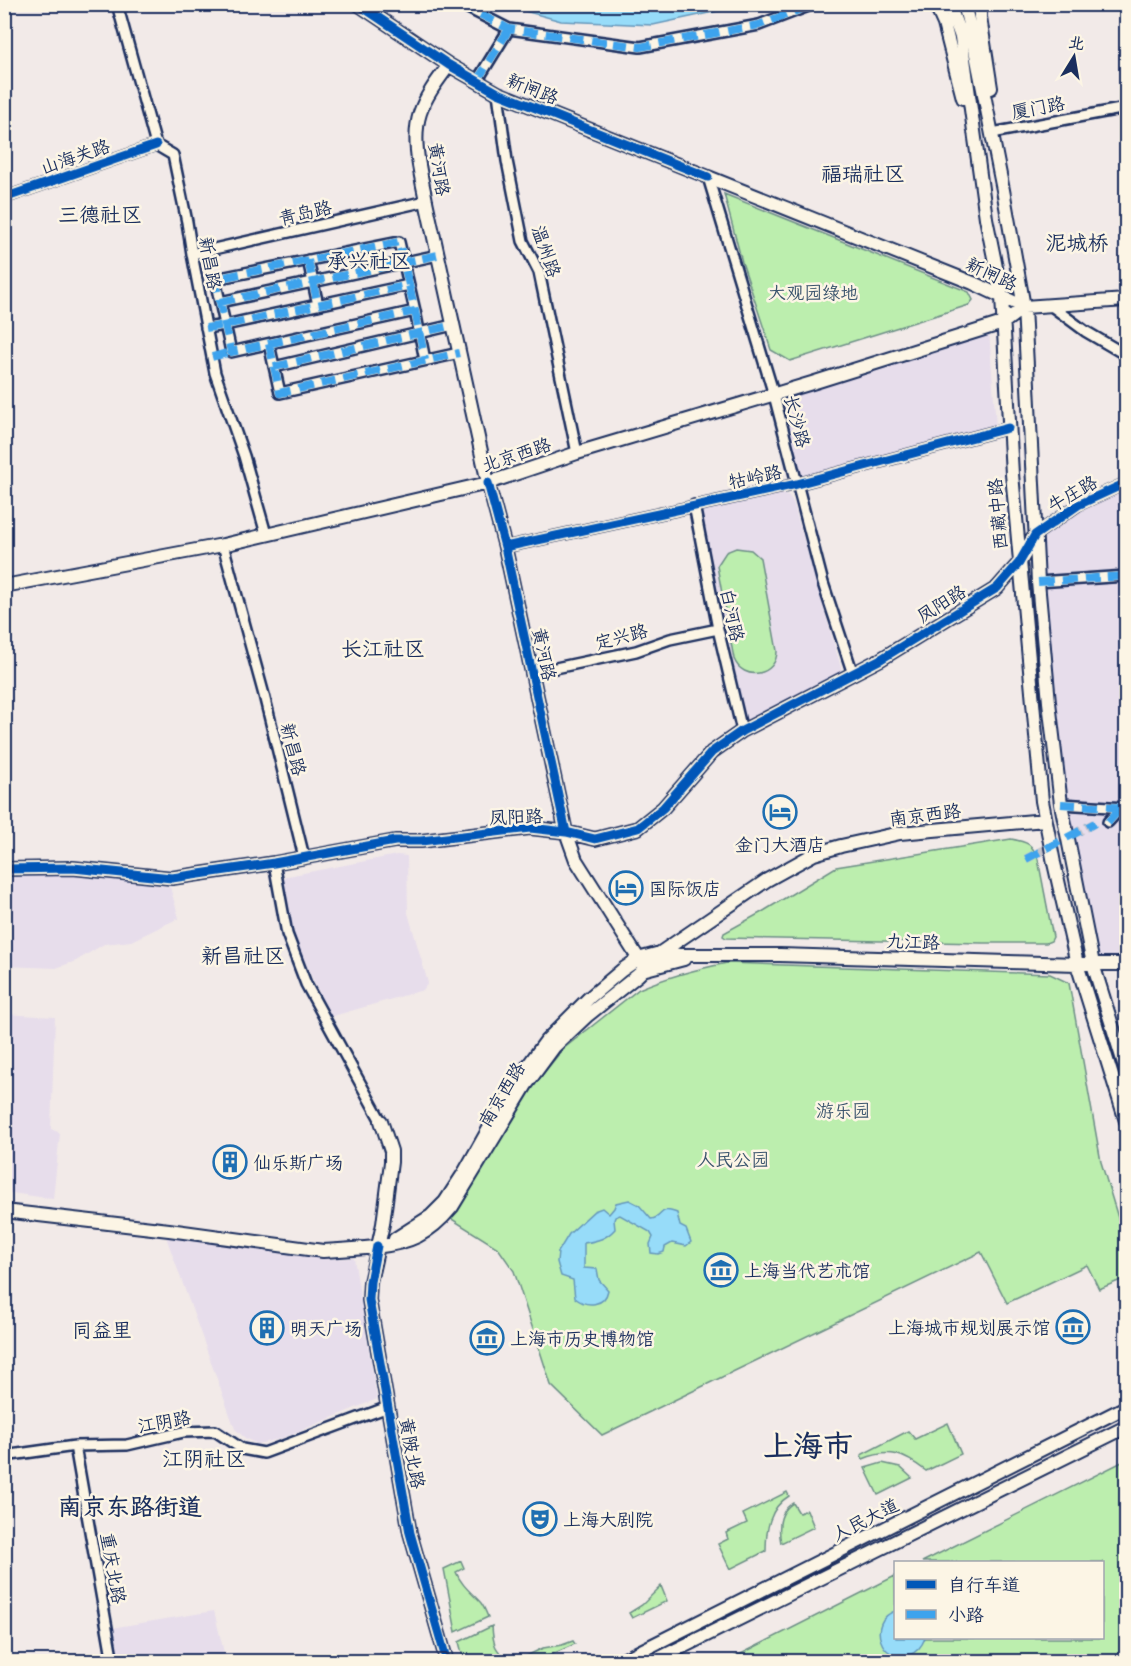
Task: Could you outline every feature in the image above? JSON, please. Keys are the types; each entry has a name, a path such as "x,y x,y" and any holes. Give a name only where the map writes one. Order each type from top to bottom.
{"main road":[{"name":"新闸路","path":"358,4 449,65 498,93 973,283 1024,307"},
{"path":"935,4 944,24 978,160"},
{"name":"西藏中路","path":"949,4 962,37 986,218 1002,297 1008,428 1040,790 1077,964 1126,1122"},
{"name":"西藏中路","path":"964,4 975,44 1024,307 1038,582 1060,804 1093,964 1126,1070"},
{"path":"980,4 993,100 991,129"},
{"name":"黄河路","path":"449,65 427,97 419,115 416,132 426,201 488,483 505,547 566,832 576,860 642,964"},
{"path":"1024,307 1126,300"},
{"name":"北京西路","path":"4,586 223,545 488,483 577,453 774,395 1003,323 1024,307"},
{"name":"凤阳路","path":"4,869 73,868 172,878 274,863 395,841 421,841 530,828 566,832 595,839 638,828 663,808 712,752 742,731 881,659 997,588 1019,563 1035,535"},
{"name":"南京西路","path":"4,1211 322,1251 389,1245 413,1239 426,1232 452,1208 526,1085 554,1047 642,964 767,880 814,854 900,833 1046,820"},
{"name":"九江路","path":"660,953 1126,964"},
{"name":"九江路","path":"642,964 699,954"},
{"name":"黄陂北路","path":"381,1121 391,1151 391,1162 383,1224 370,1282 369,1300 410,1533 447,1662"},
{"name":"人民大道","path":"619,1662 1126,1407"},
{"name":"人民大道","path":"652,1662 1126,1427"}],"street":[{"name":"新昌路","path":"117,4 156,145 173,155 215,373 244,456 266,534"},
{"path":"460,4 509,29 640,47 759,25 814,4"},
{"path":"477,81 509,29"},
{"name":"温州路","path":"498,93 507,161 523,241 539,272 577,453"},
{"name":"厦门路","path":"991,129 1126,108"},
{"name":"山海关路","path":"4,198 156,145"},
{"name":"长沙路","path":"708,177 774,395 823,583 853,674"},
{"name":"青岛路","path":"192,254 426,201"},
{"path":"231,352 215,279 399,242 426,360"},
{"path":"220,302 438,255"},
{"path":"308,260 318,305"},
{"path":"206,328 409,285"},
{"path":"1050,305 1085,331 1126,355"},
{"path":"212,357 415,311"},
{"path":"274,367 453,325"},
{"path":"269,344 280,393 459,353"},
{"name":"牯岭路","path":"505,547 797,484 1008,428"},
{"name":"牛庄路","path":"1035,535 1078,505 1126,483"},
{"name":"白河路","path":"694,505 718,629 742,731"},
{"name":"新昌路","path":"223,545 304,857"},
{"path":"1038,582 1126,576"},
{"name":"定兴路","path":"532,673 636,651 670,639 718,629"},
{"path":"1060,804 1123,808"},
{"path":"1108,822 1123,808"},
{"path":"274,863 287,934 306,984 381,1121"},
{"name":"江阴路","path":"4,1456 75,1446 127,1445 183,1432 215,1431 243,1449 264,1453 388,1407"},
{"name":"重庆北路","path":"75,1446 113,1662"}],"shaded area":[{"path":"989,331 996,426 797,482 780,400"},
{"path":"1126,483 1126,964 1093,964 1061,804 1035,535 1078,505"},
{"path":"776,494 788,495 793,502 842,671 746,722 700,509"},
{"path":"397,855 407,856 408,913 428,983 423,990 330,1017 297,944 281,880 288,876"},
{"path":"5,874 97,876 170,887 179,918 131,941 104,944 76,961 56,968 5,966"},
{"path":"5,1014 55,1017 51,1129 60,1133 53,1199 5,1192"},
{"name":"明天广场","path":"165,1234 322,1259 354,1258 377,1399 280,1439 257,1444 245,1438 235,1429"},
{"path":"214,1611 226,1661 117,1661 111,1628"}],"green space":[{"name":"大观园绿地","path":"724,194 969,292 973,300 969,305 790,361 771,350 742,262"},
{"path":"736,548 751,550 760,558 777,651 772,666 759,673 745,671 734,659 717,566 726,552"},
{"path":"1011,839 1028,844 1038,859 1053,937 1046,943 726,938 723,936 724,933 836,867"},
{"name":"人民公园","path":"727,963 1050,974 1069,983 1101,1162 1126,1244 1126,1278 1099,1289 1087,1265 1007,1303 981,1252 602,1435 551,1385 514,1271 498,1248 450,1218 530,1090 563,1049 639,989 682,974"},
{"path":"948,1423 961,1454 926,1471 911,1460 896,1454 881,1454 863,1459 861,1455 908,1431 915,1439"},
{"path":"1126,1460 1126,1661 725,1662 894,1577 894,1639 1104,1639 1104,1561 924,1561"},
{"path":"882,1463 900,1467 912,1478 878,1495 865,1468"},
{"path":"787,1492 789,1496 777,1507 770,1520 766,1551 730,1569 718,1544 728,1539 726,1533 747,1523 743,1514"},
{"path":"793,1503 799,1513 807,1510 814,1527 781,1543 780,1521 784,1511"},
{"path":"461,1561 464,1568 456,1572 458,1577 481,1603 488,1617 456,1632 444,1569"},
{"path":"661,1586 667,1601 632,1618 629,1613 642,1605"},
{"path":"492,1626 496,1646 509,1661 464,1661 459,1642"},
{"path":"573,1641 575,1644 537,1661 516,1661 543,1648"}],"water":[{"path":"503,5 746,5 653,25 561,21"},
{"path":"629,1200 639,1205 651,1219 667,1210 677,1213 680,1226 686,1229 691,1242 686,1246 672,1243 665,1247 664,1252 651,1253 650,1244 653,1237 650,1232 620,1215 615,1217 615,1229 612,1232 601,1239 584,1243 584,1268 597,1269 599,1280 608,1290 606,1296 594,1304 579,1301 575,1298 573,1280 561,1276 557,1262 558,1252 569,1234 594,1211 602,1208 609,1214 616,1203"},
{"path":"894,1612 894,1639 924,1639 915,1652 899,1656 885,1648 879,1632 886,1616"}],"tunnel":[{"path":"1026,859 1095,823"}],"marked path":[{"path":"460,4 509,29 640,47 759,25 814,4"},
{"path":"477,81 509,29"},
{"path":"206,328 225,325 409,285 399,242 215,279 225,325 231,352 415,311 409,285"},
{"path":"220,302 438,255"},
{"path":"308,260 318,305"},
{"path":"415,311 425,360"},
{"path":"274,367 453,325"},
{"path":"269,344 280,393 459,353"},
{"path":"212,357 231,352"},
{"path":"1038,582 1126,576"},
{"path":"1061,804 1126,808"},
{"path":"1108,822 1120,809"},
{"path":"1026,859 1095,823"}],"cycle path":[{"path":"358,4 449,65 498,93 708,177"},
{"path":"4,198 156,145"},
{"path":"505,547 797,484 1008,428"},
{"path":"488,483 505,547 566,832"},
{"path":"4,869 73,868 172,878 274,863 395,841 421,841 530,828 566,832 595,839 638,828 663,808 712,752 742,731 881,659 997,588 1019,563 1035,535 1078,505 1126,483"},
{"path":"377,1246 369,1300 410,1533 447,1662"}],"place":[{"name":"金门大酒店","path":"780,812"},
{"name":"国际饭店","path":"626,888"},
{"name":"仙乐斯广场","path":"230,1162"},
{"name":"上海当代艺术馆","path":"721,1270"},
{"name":"上海城市规划展示馆","path":"1073,1327"},
{"name":"明天广场","path":"267,1328"},
{"name":"上海市历史博物馆","path":"487,1338"},
{"name":"上海大剧院","path":"540,1519"}],"district":[{"name":"福瑞社区","path":"863,172"},
{"name":"三德社区","path":"100,213"},
{"name":"泥城桥","path":"1077,241"},
{"name":"承兴社区","path":"369,259"},
{"name":"长江社区","path":"383,647"},
{"name":"新昌社区","path":"243,954"},
{"name":"同益里","path":"102,1329"},
{"name":"上海市","path":"808,1444"},
{"name":"江阴社区","path":"204,1457"},
{"name":"南京东路街道","path":"130,1505"}],"park label":[{"name":"游乐园","path":"843,1110"}]}
